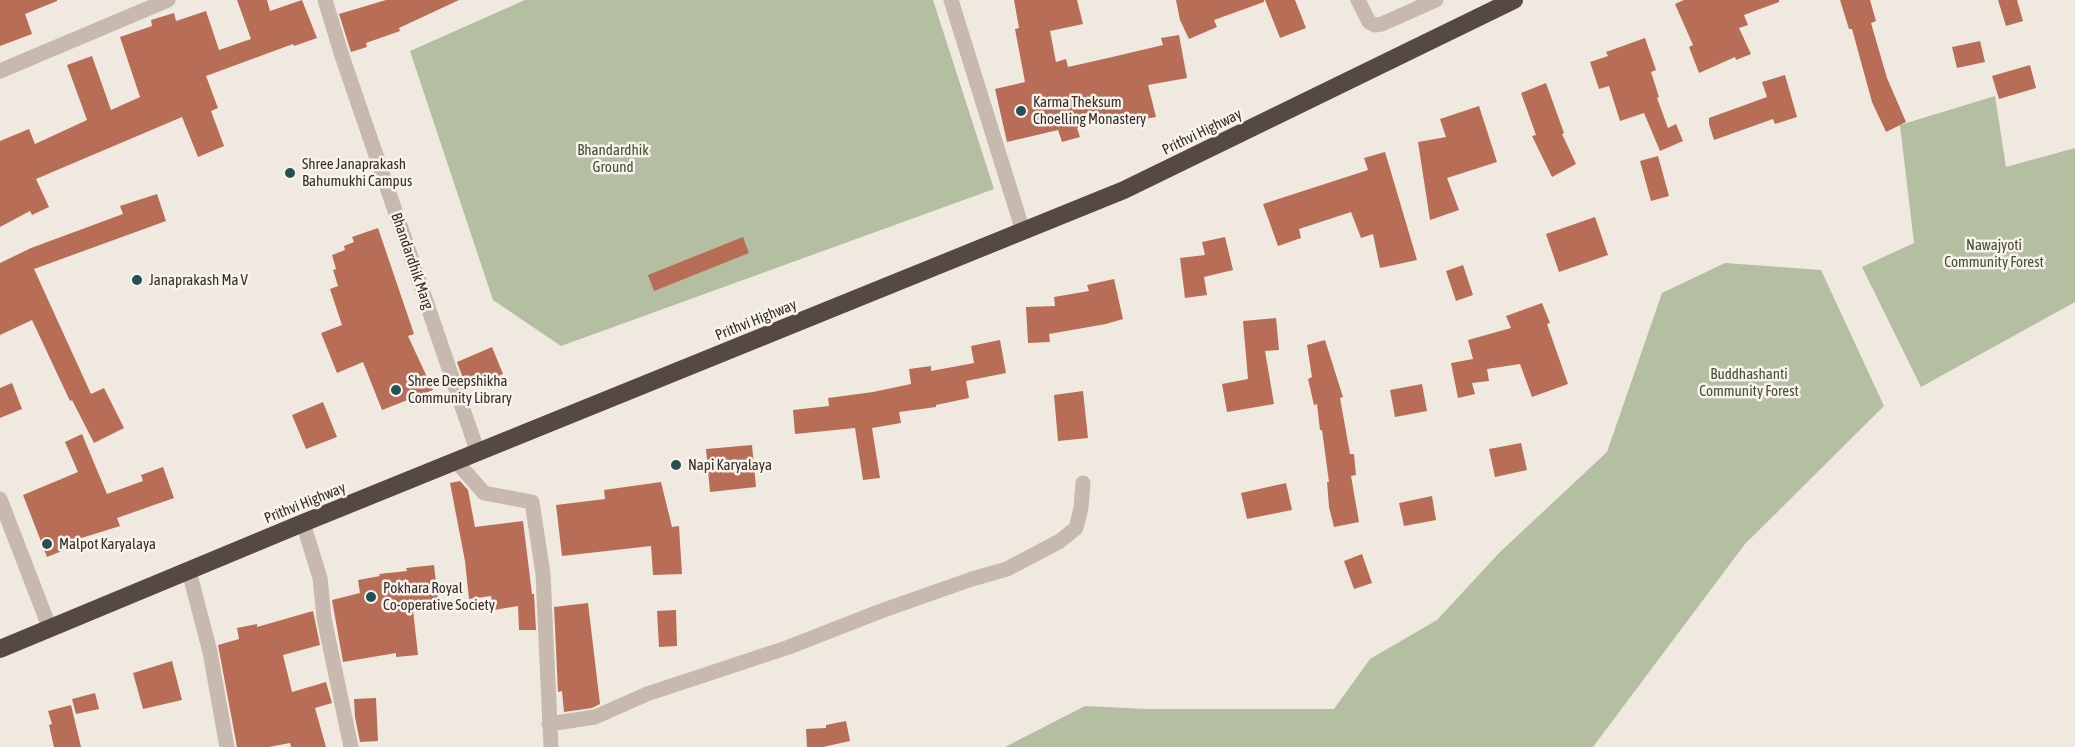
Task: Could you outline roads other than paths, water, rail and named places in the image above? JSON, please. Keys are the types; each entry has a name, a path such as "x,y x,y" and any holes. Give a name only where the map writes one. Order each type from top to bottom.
{"highway":[{"name":"Prithvi Highway","path":"0,649 1124,190 1514,0"}],"street":[{"path":"0,71 168,0"},
{"name":"Bhandardhik Marg","path":"325,0 342,56 478,453"},
{"path":"951,0 1023,231"},
{"path":"1358,0 1369,22 1375,25 1436,0"},
{"path":"456,461 484,493 532,502 543,574 551,747"},
{"path":"549,724 595,717 647,694 789,647 881,611 1007,569 1060,541 1076,528 1081,508 1083,483"},
{"path":"0,499 50,629"},
{"path":"303,524 320,578 324,618 351,747"},
{"path":"189,571 210,652 227,747"}],"place":[{"name":"Karma Theksum Choelling Monastery","path":"1021,111"},
{"name":"Shree Janaprakash Bahumukhi Campus","path":"290,173"},
{"name":"Janaprakash Ma V","path":"137,280"},
{"name":"Shree Deepshikha Community Library","path":"396,390"},
{"name":"Napi Karyalaya","path":"676,465"},
{"name":"Malpot Karyalaya","path":"47,544"},
{"name":"Pokhara Royal Co-operative Society","path":"371,597"}],"park label":[{"name":"Bhandardhik Ground","path":"613,158"},
{"name":"Nawajyoti Community Forest","path":"1994,254"},
{"name":"Buddhashanti Community Forest","path":"1749,382"}]}
